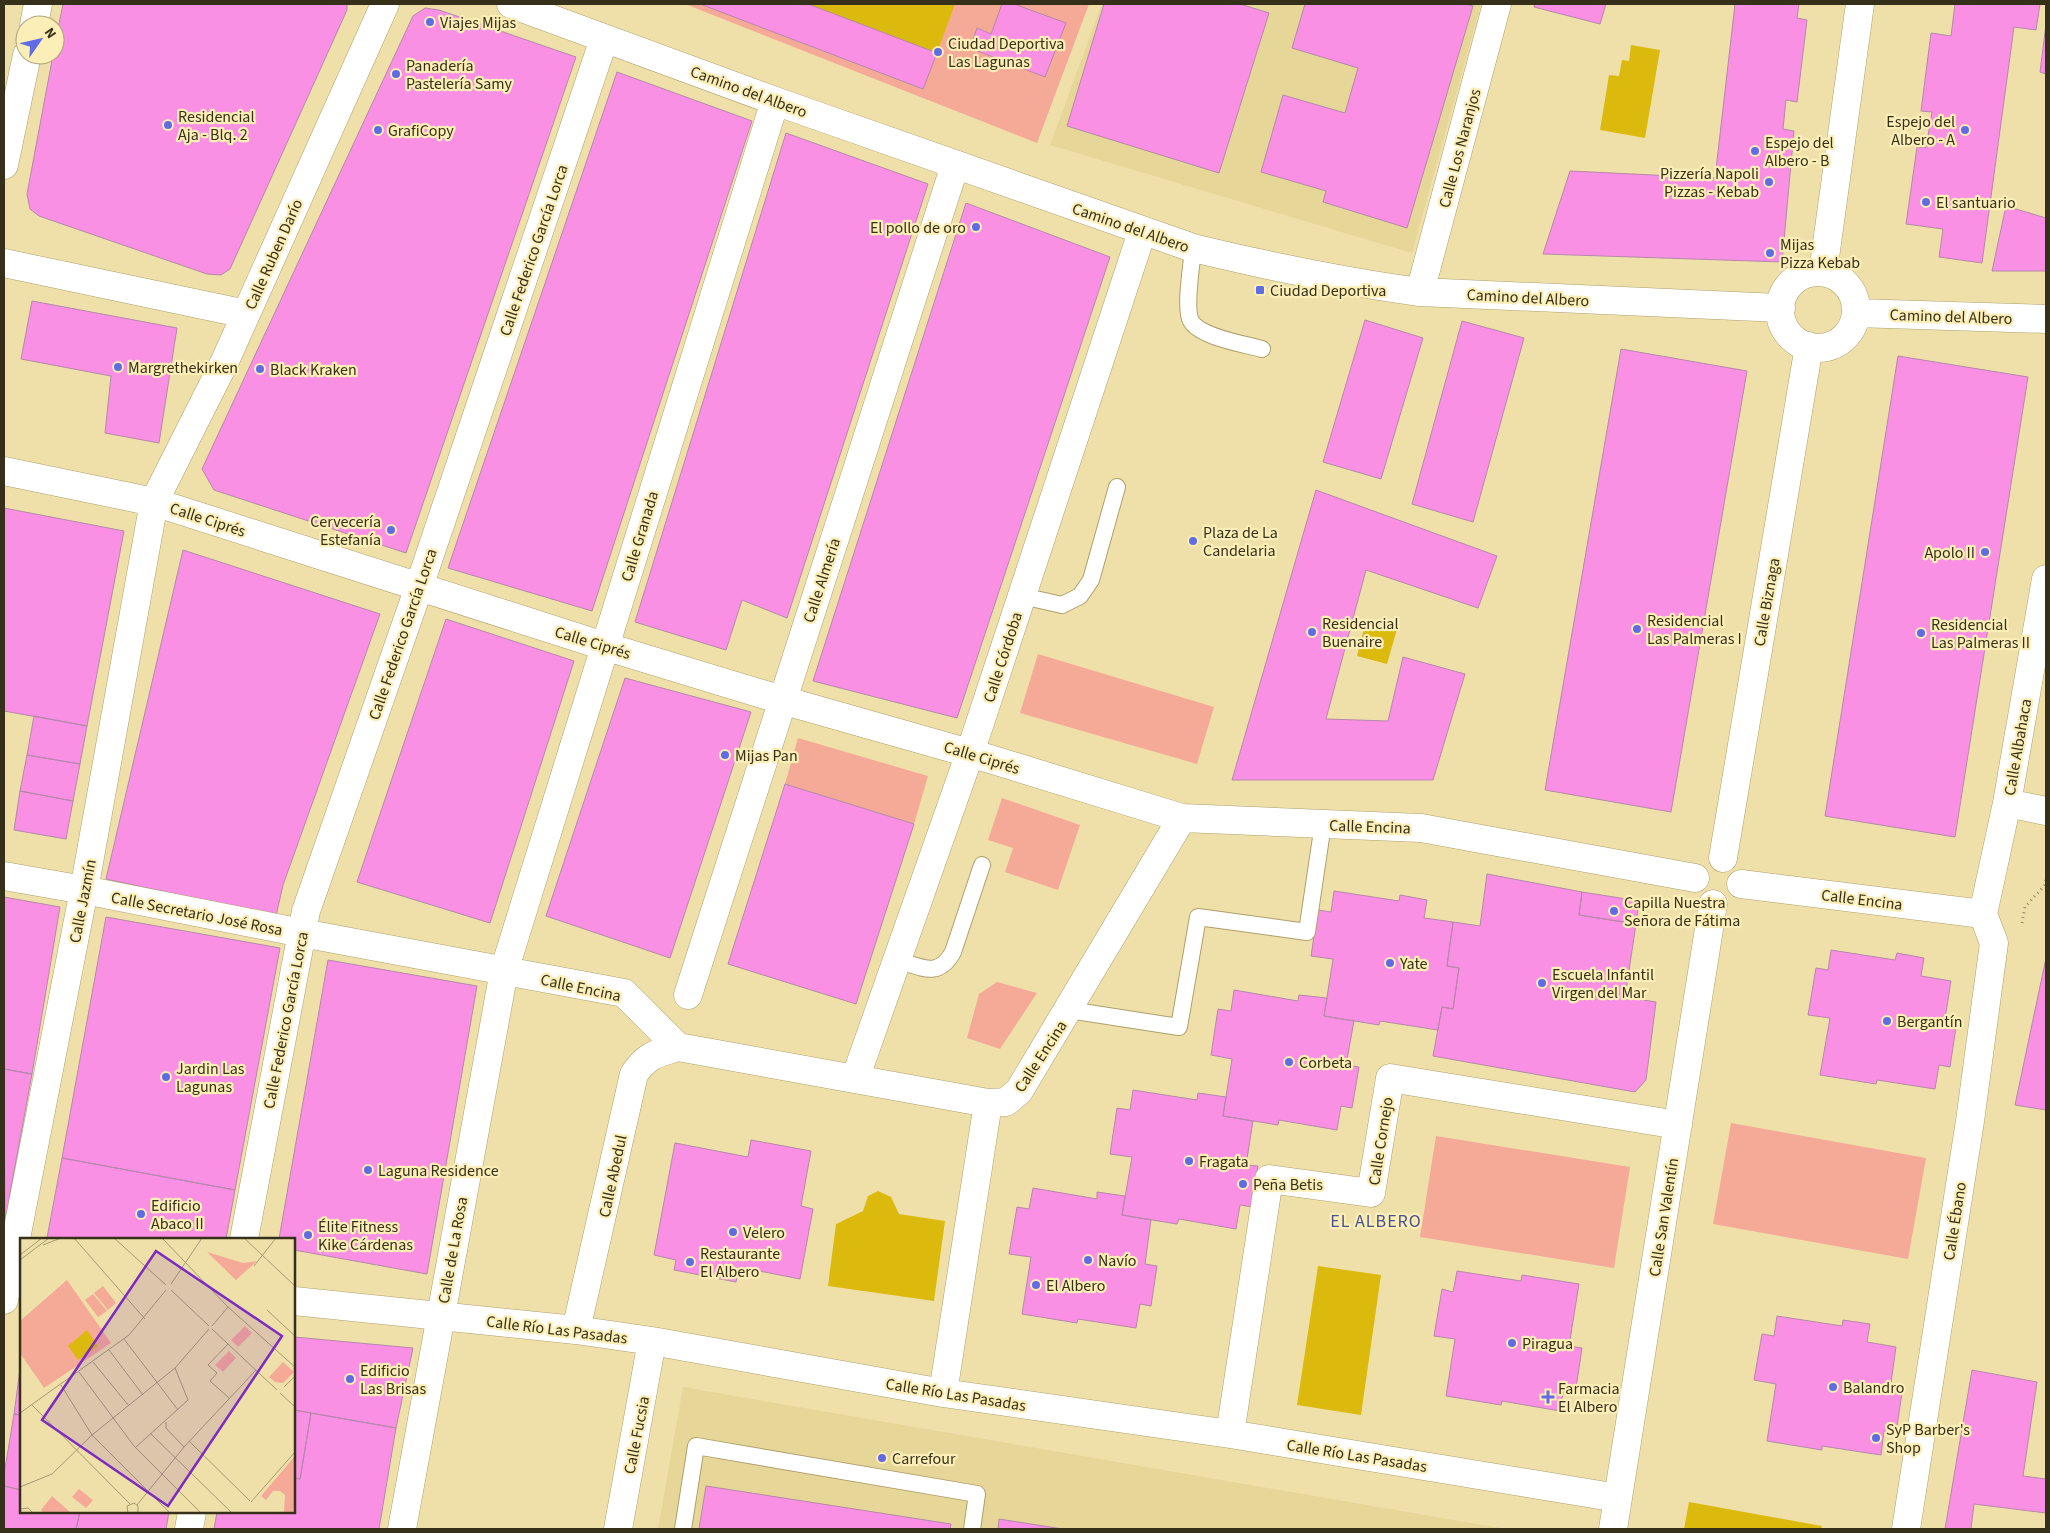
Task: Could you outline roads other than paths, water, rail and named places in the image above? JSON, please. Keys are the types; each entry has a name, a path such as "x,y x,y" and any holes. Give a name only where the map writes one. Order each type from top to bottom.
{"street":[{"name":"Calle Ruben Darío","path":"154,502 225,361 385,4"},
{"name":"Camino del Albero","path":"512,4 775,101 1142,232 1193,248 1247,261 1388,288 1420,292 1781,308"},
{"name":"Calle Los Naranjos","path":"1420,292 1497,4"},
{"path":"1823,272 1860,4"},
{"name":"Calle Federico García Lorca","path":"244,1238 306,911 419,586 604,39"},
{"path":"4,166 25,65"},
{"name":"Calle Granada","path":"504,971 775,101"},
{"name":"Calle Almería","path":"688,995 955,165"},
{"name":"Calle Córdoba","path":"854,1079 970,754 1142,232"},
{"path":"4,263 246,314"},
{"path":"1823,272 1842,279 1851,289 1856,301 1853,327 1836,344 1825,348 1801,344 1792,338 1781,316 1785,291 1793,281 1804,274 1823,272"},
{"name":"Camino del Albero","path":"1856,313 2046,319"},
{"name":"Calle Biznaga","path":"1723,858 1810,346"},
{"name":"Calle Ciprés","path":"4,471 154,502 604,646 1182,818"},
{"name":"Calle Jazmín","path":"9,1287 84,890 154,502"},
{"name":"Calle Albahaca","path":"1983,914 2007,803 2046,579"},
{"path":"2007,803 2046,811"},
{"name":"Calle Encina","path":"302,933 624,994 678,1047 988,1104 1006,1102 1020,1091 1182,818 1421,828 1695,878"},
{"path":"1723,858 1735,865 1741,877 1741,884 1735,898 1728,902 1713,904 1701,897 1695,885 1695,878 1697,871 1708,860 1723,858"},
{"name":"Calle Secretario José Rosa","path":"4,876 302,933"},
{"name":"Calle Encina","path":"1741,884 1983,914"},
{"name":"Calle San Valentín","path":"1613,1529 1713,904"},
{"name":"Calle Ébano","path":"1906,1529 1970,1121 1994,943 1983,914"},
{"name":"Calle de La Rosa","path":"402,1529 504,971"},
{"name":"Calle Abedul","path":"576,1330 634,1074 644,1060 658,1053 678,1047"},
{"name":"Calle Cornejo","path":"1230,1434 1269,1178 1371,1193 1390,1078 1678,1126"},
{"path":"943,1393 988,1104"},
{"name":"Calle Río Las Pasadas","path":"295,1301 441,1314 652,1341 943,1393 1230,1434 1618,1498"},
{"name":"Calle Fucsia","path":"618,1529 652,1341"},
{"path":"189,1529 192,1513"}],"lane":[{"path":"1193,248 1188,303 1191,321 1203,332 1262,349"},
{"path":"1022,596 1062,605 1080,596 1091,580 1117,487"},
{"path":"1069,1010 1179,1027 1198,917 1307,932 1323,824"},
{"path":"897,960 935,970 946,965 953,952 982,865"},
{"path":"683,1529 696,1446 977,1494 972,1529"}],"place":[{"name":"Viajes Mijas","path":"430,22"},
{"name":"Ciudad Deportiva Las Lagunas","path":"938,52"},
{"name":"Panadería Pastelería Samy","path":"396,74"},
{"name":"Residencial Aja - Blq. 2","path":"168,125"},
{"name":"GrafiCopy","path":"378,130"},
{"name":"Espejo del Albero - A","path":"1965,130"},
{"name":"Espejo del Albero - B","path":"1755,151"},
{"name":"Pizzería Napoli Pizzas - Kebab","path":"1769,182"},
{"name":"El santuario","path":"1926,202"},
{"name":"El pollo de oro","path":"976,227"},
{"name":"Mijas Pizza Kebab","path":"1770,253"},
{"name":"Ciudad Deportiva","path":"1260,290"},
{"name":"Margrethekirken","path":"118,367"},
{"name":"Black Kraken","path":"260,369"},
{"name":"Cervecería Estefanía","path":"391,530"},
{"name":"Plaza de La Candelaria","path":"1193,541"},
{"name":"Apolo II","path":"1985,552"},
{"name":"Residencial Las Palmeras I","path":"1637,629"},
{"name":"Residencial Buenaire","path":"1312,632"},
{"name":"Residencial Las Palmeras II","path":"1921,633"},
{"name":"Mijas Pan","path":"725,755"},
{"name":"Capilla Nuestra Señora de Fátima","path":"1614,911"},
{"name":"Yate","path":"1390,963"},
{"name":"Escuela Infantil Virgen del Mar","path":"1542,983"},
{"name":"Bergantín","path":"1887,1021"},
{"name":"Corbeta","path":"1289,1062"},
{"name":"Jardin Las Lagunas","path":"166,1077"},
{"name":"Fragata","path":"1189,1161"},
{"name":"Laguna Residence","path":"368,1170"},
{"name":"Peña Betis","path":"1243,1184"},
{"name":"Edificio Abaco II","path":"141,1214"},
{"name":"Velero","path":"733,1232"},
{"name":"Élite Fitness Kike Cárdenas","path":"308,1235"},
{"name":"Navío","path":"1088,1260"},
{"name":"Restaurante El Albero","path":"690,1262"},
{"name":"El Albero","path":"1036,1285"},
{"name":"Piragua","path":"1512,1343"},
{"name":"Edificio Las Brisas","path":"350,1379"},
{"name":"Balandro","path":"1833,1387"},
{"name":"Farmacia El Albero","path":"1548,1397"},
{"name":"SyP Barber's Shop","path":"1876,1438"},
{"name":"Carrefour","path":"882,1458"}],"district":[{"name":"EL ALBERO","path":"1376,1221"}]}
